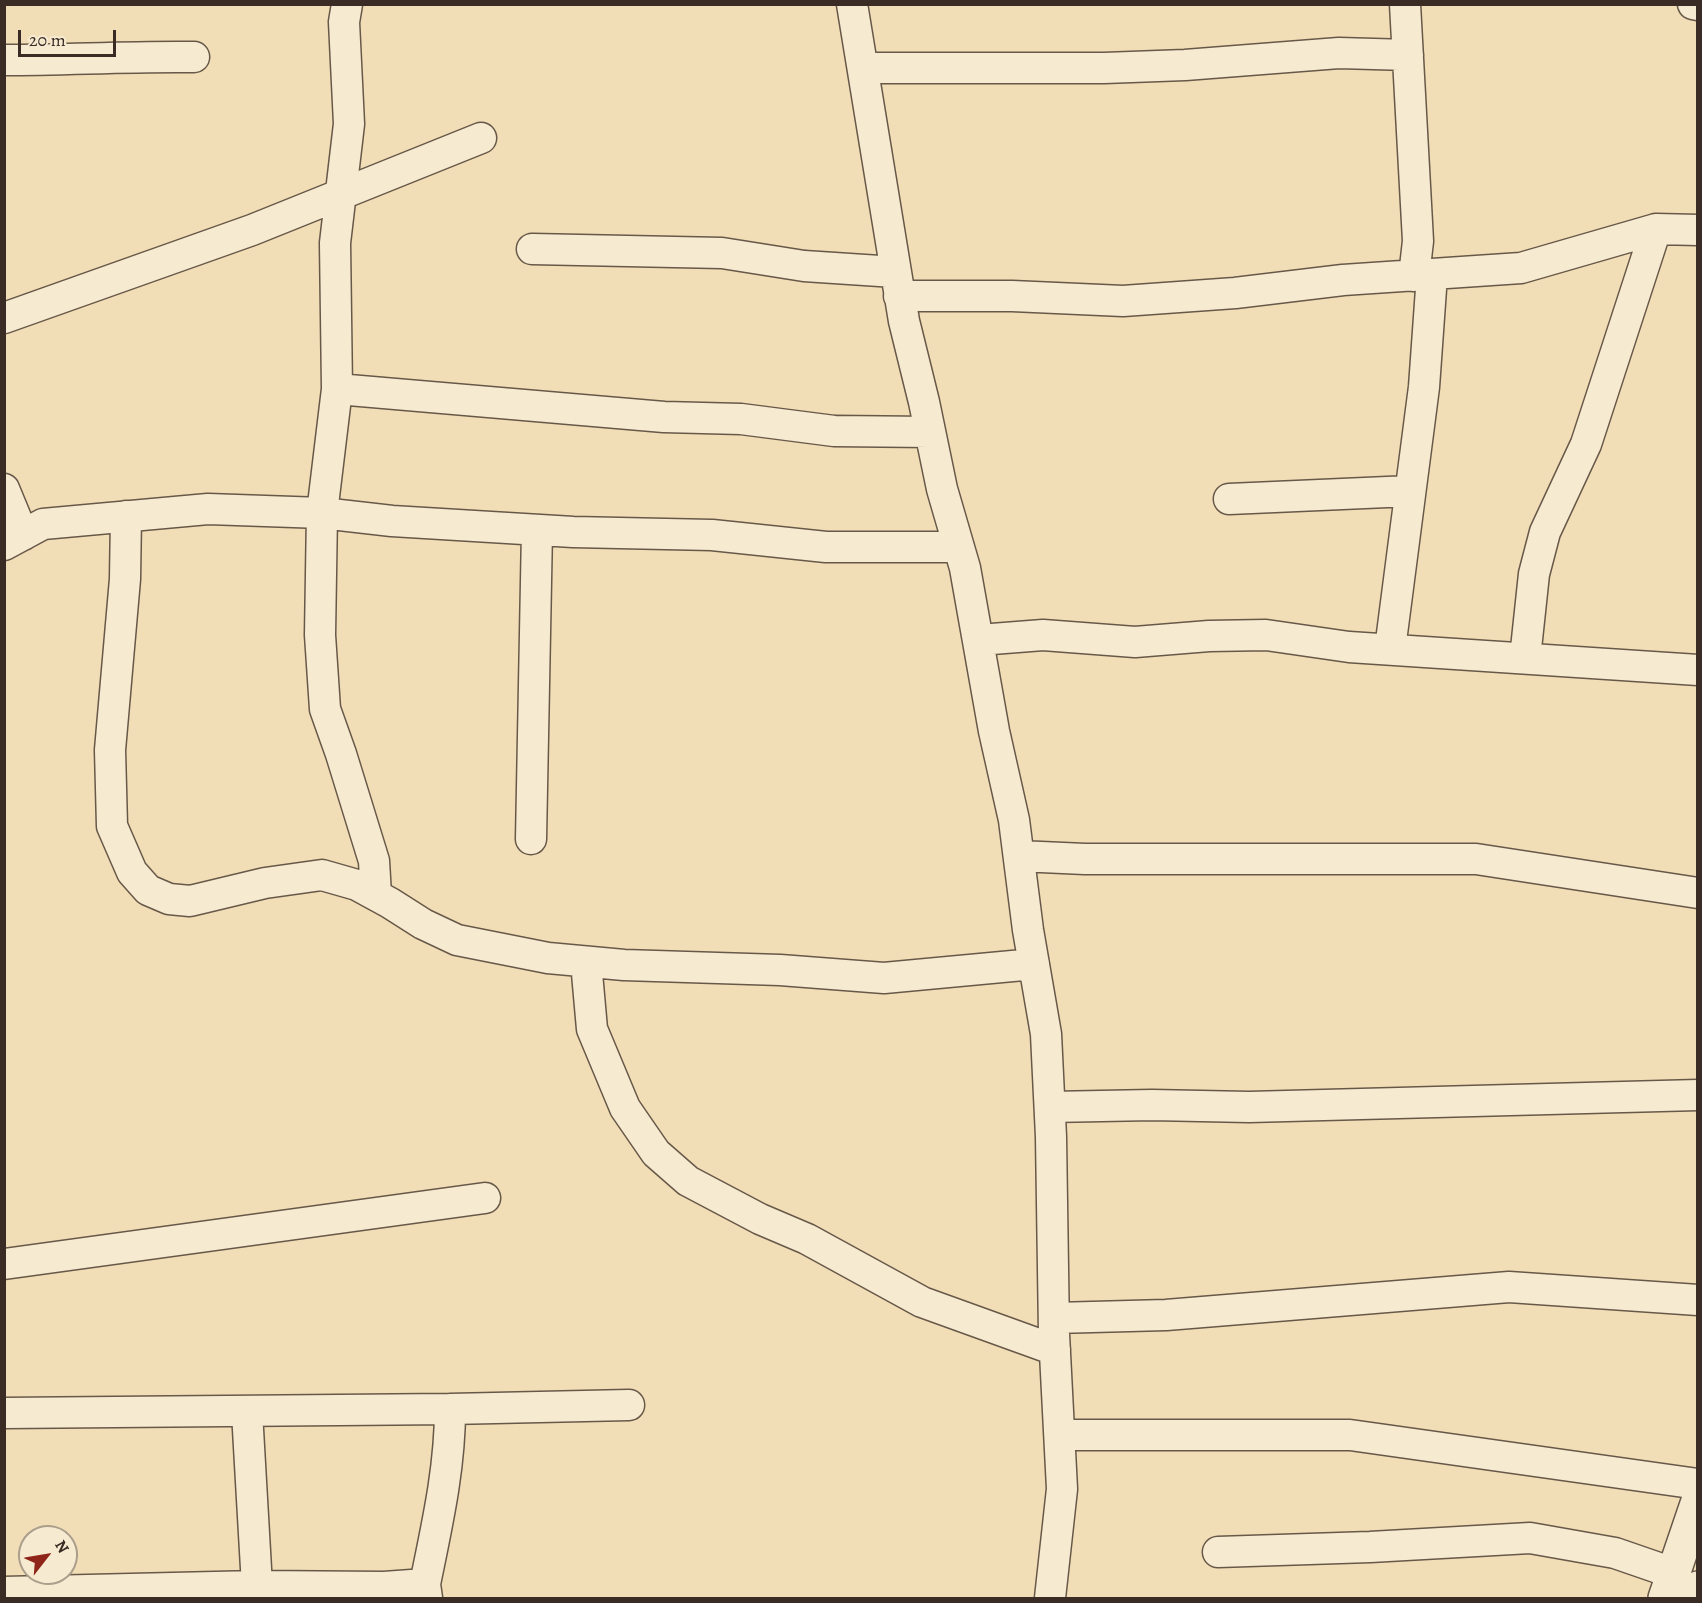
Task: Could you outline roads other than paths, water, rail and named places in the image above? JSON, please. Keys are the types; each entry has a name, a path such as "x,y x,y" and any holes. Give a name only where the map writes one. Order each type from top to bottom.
{"street":[{"path":"347,4 344,22 349,124 335,243 338,389 322,513 320,635 325,709 374,861 376,895"},
{"path":"852,4 897,284 942,489 965,568 994,730 1014,820 1046,1034 1050,1107 1054,1350 1062,1489 1050,1599"},
{"path":"1390,649 1424,387 1423,275 1418,241 1405,4"},
{"path":"1693,4 1698,5"},
{"path":"863,68 1104,68 1185,65 1339,53 1408,55"},
{"path":"4,60 69,60 132,56 194,57"},
{"path":"4,318 252,230 481,138"},
{"path":"1525,658 1534,574 1545,532 1587,444 1656,229"},
{"path":"532,249 722,253 897,284 1012,296 1123,301 1235,293 1342,280 1521,268 1656,229 1698,230"},
{"path":"338,389 664,417 741,419 834,431 930,432"},
{"path":"4,489 14,540 43,524 208,509 322,513 392,521 537,530 712,535 826,547 959,547"},
{"path":"1229,499 1410,491"},
{"path":"126,516 125,579 110,750 112,826 132,872 148,890 169,899 190,901 265,884 321,875 357,885 423,924 457,940 548,958 586,962 780,970 884,978 1034,964"},
{"path":"531,839 537,530"},
{"path":"979,640 1043,635 1135,642 1209,636 1266,635 1349,646 1698,670"},
{"path":"1019,856 1085,859 1476,859 1698,893"},
{"path":"586,962 592,1029 625,1108 656,1153 688,1181 760,1219 807,1239 922,1302 1054,1350"},
{"path":"1050,1107 1152,1105 1249,1107 1698,1095"},
{"path":"4,1264 485,1198"},
{"path":"1055,1318 1166,1315 1509,1287 1698,1300"},
{"path":"4,1413 628,1406"},
{"path":"4,1592 257,1586 384,1587 426,1591 447,1472 450,1409"},
{"path":"247,1412 257,1586"},
{"path":"1060,1435 1350,1435 1698,1484"},
{"path":"1678,1587 1698,1501"},
{"path":"1218,1552 1370,1547 1530,1538 1615,1553 1678,1587 1694,1599"}]}
